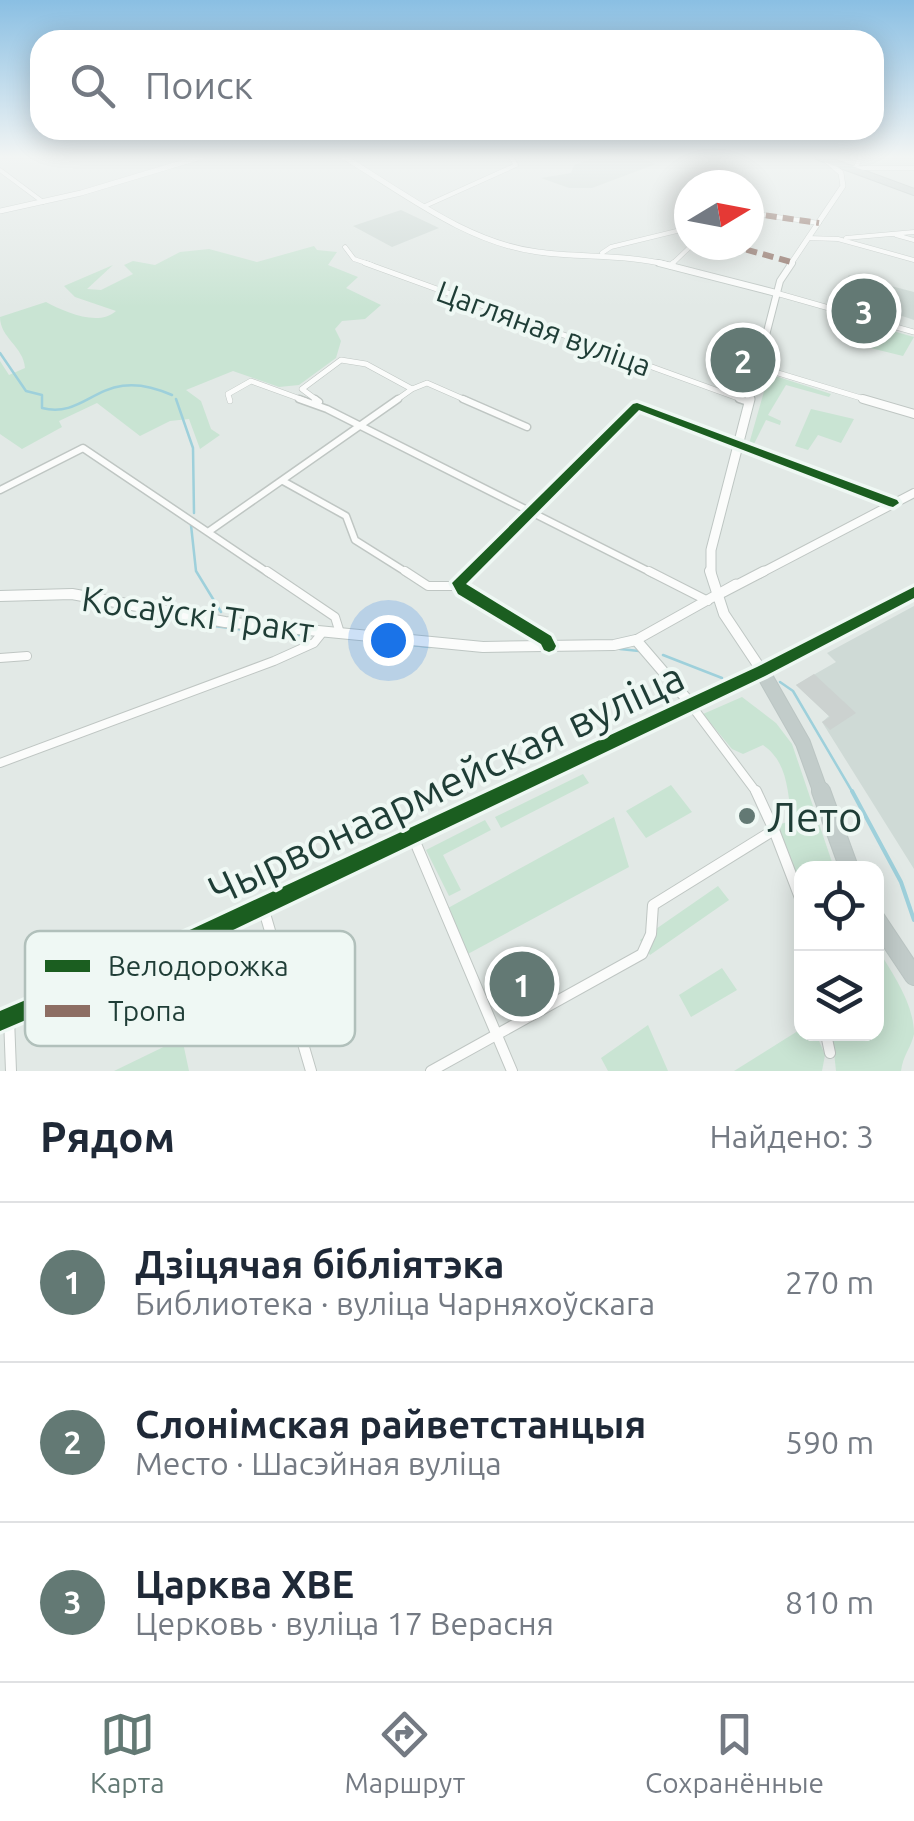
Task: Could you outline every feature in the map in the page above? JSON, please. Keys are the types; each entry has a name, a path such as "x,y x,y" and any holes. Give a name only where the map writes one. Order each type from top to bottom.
{"highway":[{"name":"Чырвонаармейская вуліца","path":"204,931 762,671"},
{"path":"762,671 802,743 846,861"},
{"path":"884,931 914,976"}],"main road":[{"path":"427,207 470,232 516,248 602,253 776,293"},
{"path":"762,671 711,599 708,564 776,293 784,272 829,207"},
{"name":"Чырвонаармейская вуліца","path":"762,671 914,592"},
{"name":"Косаўскі Тракт","path":"0,596 72,594 225,622 483,647 636,640"},
{"path":"636,640 690,704"}],"street":[{"path":"764,215 819,223"},
{"path":"602,253 611,247 674,232"},
{"path":"808,238 914,232"},
{"path":"892,233 914,240"},
{"path":"838,239 914,260"},
{"name":"Цагляная вуліца","path":"345,247 354,259 748,402"},
{"path":"670,266 676,260"},
{"path":"776,293 914,332"},
{"path":"327,409 302,388 341,360 366,364 412,389"},
{"path":"758,367 914,414"},
{"path":"230,400 228,394 250,381 327,409 528,512 711,599"},
{"path":"208,532 412,389 428,382 527,427"},
{"path":"282,481 346,516 355,540 428,586 460,582 637,406 892,503"},
{"path":"0,490 83,448 335,618 340,634"},
{"name":"Косаўскі Тракт","path":"636,640 914,493"},
{"path":"460,582 546,640 549,646"},
{"path":"0,763 274,661 314,643 322,632"},
{"path":"0,658 27,656"},
{"path":"690,704 754,786 794,881"},
{"path":"431,1071 642,954 650,934 653,905 774,830"},
{"path":"412,835 512,1071"},
{"path":"263,905 271,931"},
{"path":"4,1019 12,1071"},
{"path":"827,1041 830,1054"},
{"path":"305,1046 312,1071"}],"shaded area":[{"path":"401,210 439,228 392,247 353,226"},
{"path":"849,275 914,292 914,320 836,294"},
{"path":"914,606 914,869 822,722 829,716 796,685 836,662 827,653"}],"green space":[{"path":"314,246 317,250 337,252 328,265 358,277 346,288 381,305 365,319 342,321 335,329 341,341 336,358 299,385 279,387 233,371 186,390 201,401 211,429 220,435 200,449 189,419 170,421 140,436 97,403 59,421 62,427 22,449 0,434 0,361 9,375 25,368 0,317 46,302 81,316 109,316 116,311 75,297 64,286 113,265 87,289 101,290 133,274 124,265 133,261 155,265 180,252 209,249 257,262"},
{"path":"854,320 914,337 903,356 854,344 845,336"},
{"path":"769,374 831,394 829,397 786,385 768,415 781,421 780,425 766,420 753,446 749,444"},
{"path":"811,409 854,419 841,443 818,435 808,450 795,446"},
{"path":"742,697 776,723 792,744 832,861 794,861 794,870 778,825 793,820 778,761 763,745 743,754 732,749 703,714"},
{"path":"583,774 589,783 501,828 495,817"},
{"path":"671,785 692,812 646,838 626,811"},
{"path":"614,817 629,867 466,955 448,908"},
{"path":"485,820 491,830 443,855 461,890 449,896 426,850"},
{"path":"718,886 729,900 650,955 640,940"},
{"path":"884,960 913,1022 913,1039 901,1071 836,1071 833,1041 884,1041"},
{"path":"722,968 737,990 691,1017 679,995"},
{"path":"648,1025 668,1071 608,1071 601,1058"},
{"path":"794,1033 794,1041 819,1041 825,1055 822,1071 734,1071"},
{"path":"166,1046 184,1046 189,1071 114,1071"}],"building":[{"path":"814,674 856,713 830,730 822,722 830,717 796,685"}],"waterway":[{"path":"0,353 26,391 42,395 42,408 72,407 112,388 128,385 172,395"},
{"path":"176,399 193,448 194,513"},
{"path":"191,525 196,571 221,612"},
{"path":"214,626 276,634"},
{"path":"283,635 307,635"},
{"path":"394,643 430,647"},
{"path":"620,649 639,651"},
{"path":"663,655 722,678"},
{"path":"780,682 793,691 853,793"},
{"path":"852,791 901,882 914,920"}],"marked path":[{"path":"764,215 819,223"},
{"path":"764,254 791,262"}],"cycle path":[{"path":"549,646 546,640 463,590 459,583 637,406 893,503"},
{"path":"210,931 762,671 914,592"},
{"path":"0,1021 25,1010"}],"place":[{"name":"Царква ХВЕ","path":"864,311"},
{"name":"Слонімская райветстанцыя","path":"743,360"},
{"name":"Лето","path":"747,816"},
{"name":"Дзіцячая бібліятэка","path":"522,984"}]}
